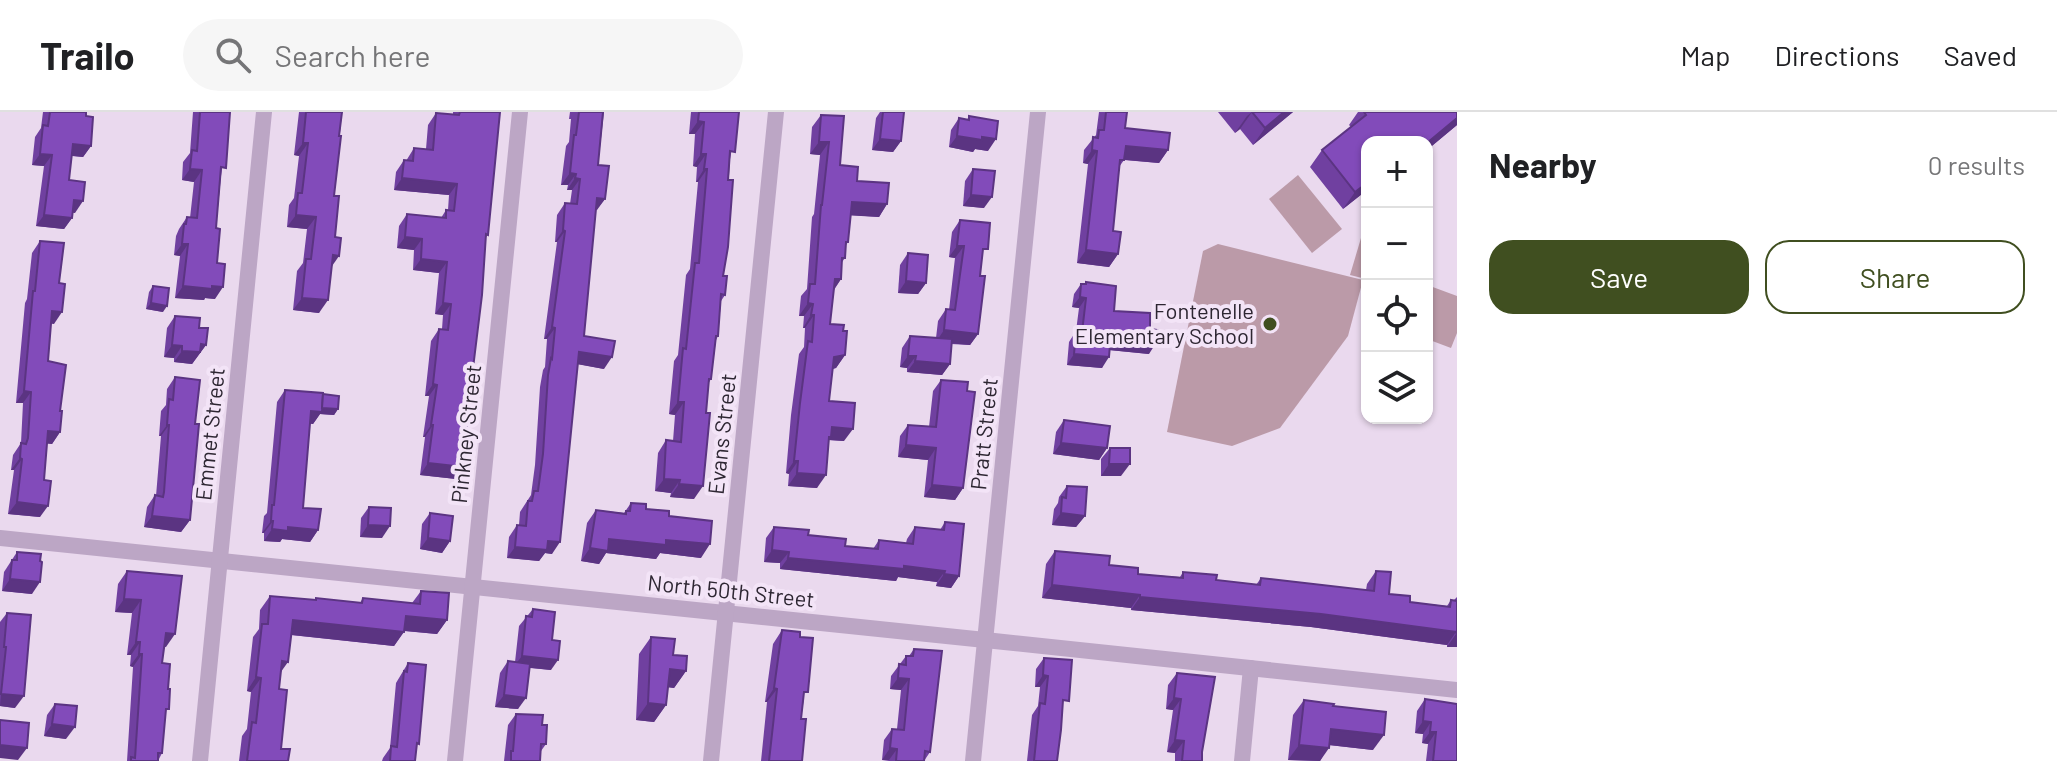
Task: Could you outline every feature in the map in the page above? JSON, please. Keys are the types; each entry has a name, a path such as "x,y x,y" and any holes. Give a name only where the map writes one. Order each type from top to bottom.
{"street":[{"name":"Emmet Street","path":"200,761 264,112"},
{"name":"Pinkney Street","path":"455,761 520,112"},
{"name":"Evans Street","path":"711,761 776,112"},
{"name":"Pratt Street","path":"973,761 1038,112"},
{"name":"North 50th Street","path":"0,538 1457,690"},
{"path":"1242,761 1251,668"}],"shaded area":[{"path":"1298,175 1342,229 1312,253 1269,199"},
{"path":"1361,238 1361,278 1350,275"},
{"path":"1218,244 1361,280 1348,336 1280,428 1232,446 1167,432 1203,251"},
{"path":"1433,287 1457,296 1457,333 1451,348 1433,341"}],"building":[{"path":"50,112 86,112 86,116 93,117 91,146 73,144 69,180 85,182 83,201 74,200 72,218 44,215 52,155 40,154 43,125 48,126"},
{"path":"200,112 230,112 226,168 221,167 216,228 220,229 217,263 225,264 223,287 212,286 212,289 183,286 188,244 182,244 184,224 187,217 197,218 202,170 190,169 192,150 197,151"},
{"path":"306,112 342,112 334,196 339,196 335,237 341,238 339,256 333,255 328,300 302,298 306,259 311,259 316,217 296,215 308,143 303,143"},
{"path":"460,112 500,112 464,467 428,463 437,385 433,384 439,329 448,330 451,304 443,303 447,262 421,259 422,239 405,237 407,214 446,218 446,210 454,211 457,184 402,178 404,160 413,161 414,148 433,150 436,113 459,115"},
{"path":"579,112 603,112 598,165 609,166 605,199 597,198 584,336 615,341 612,357 579,352 560,542 548,541 547,550 515,547 517,525 526,526 528,501 532,501 534,491 538,491 555,328 552,327 565,231 565,203 577,204 580,179 570,173"},
{"path":"699,112 739,112 735,152 730,151 728,180 733,180 723,276 727,276 725,295 721,294 718,336 709,379 706,413 710,413 703,486 664,479 666,440 681,442 684,402 678,402 683,348 686,349 695,263 699,263 707,169 704,169 706,154 701,154 704,122 698,121"},
{"path":"883,112 904,112 901,141 880,139"},
{"path":"1106,112 1127,112 1125,128 1170,133 1168,150 1126,146 1124,160 1120,160 1113,231 1121,232 1118,254 1086,250 1097,151 1092,150 1093,137 1098,138 1099,130 1104,130"},
{"path":"1252,112 1284,112 1265,128"},
{"path":"1364,112 1457,112 1457,118 1433,138 1361,136 1361,188 1355,192 1322,150 1366,115"},
{"path":"821,115 844,116 840,165 858,167 857,181 889,183 887,204 852,202 841,279 835,279 830,324 844,325 843,331 847,331 845,355 834,357 829,401 855,403 853,429 832,427 826,475 797,473 798,461 794,461 808,341 812,342 813,304 808,303 810,284 815,284 829,142 819,142"},
{"path":"969,116 998,121 996,139 957,136 959,118 969,120"},
{"path":"973,169 995,171 992,197 971,195"},
{"path":"960,220 990,223 988,249 983,249 980,276 985,276 978,334 944,330 946,309 955,310 964,246 957,246"},
{"path":"40,241 64,243 59,283 65,284 62,312 52,311 48,361 66,365 60,432 48,431 44,480 51,481 48,506 17,502 21,443 26,444 28,438 31,392 24,391"},
{"path":"908,253 928,255 926,283 906,281"},
{"path":"1081,284 1116,286 1114,311 1150,313 1150,329 1158,330 1156,343 1113,339 1109,357 1074,354 1076,331 1082,332 1086,298 1080,297"},
{"path":"153,286 169,288 167,306 151,303"},
{"path":"175,316 200,318 199,328 208,328 206,345 201,344 200,352 182,351 182,346 172,345"},
{"path":"910,336 952,339 950,364 915,361 916,356 908,356"},
{"path":"175,377 200,380 190,520 152,516 155,495 163,497 164,492 169,399 173,400"},
{"path":"941,380 968,382 967,391 975,392 963,488 932,485 936,448 906,445 908,425 936,427"},
{"path":"285,390 323,393 322,412 311,411 303,508 321,509 318,530 272,529"},
{"path":"323,394 339,396 338,409 322,408"},
{"path":"1064,420 1110,426 1107,448 1061,443"},
{"path":"1110,448 1130,448 1130,464 1109,464"},
{"path":"1067,486 1087,487 1085,516 1061,513 1062,497 1066,498"},
{"path":"631,503 646,504 646,509 669,511 669,516 712,521 710,544 666,540 666,545 609,539 608,551 590,548 596,510 626,514 630,511"},
{"path":"369,507 391,508 390,526 368,525"},
{"path":"430,513 453,516 450,541 428,538"},
{"path":"945,522 964,524 959,576 944,574 945,571 904,566 904,569 788,558 789,552 772,550 774,527 809,530 808,535 846,539 845,546 878,549 879,540 913,544 915,527 944,530"},
{"path":"1055,551 1110,556 1109,565 1138,568 1138,574 1183,578 1183,572 1217,575 1216,580 1260,585 1261,578 1374,591 1376,571 1391,572 1389,594 1410,596 1410,602 1450,607 1451,600 1457,601 1457,634 1321,614 1140,597 1052,585"},
{"path":"17,552 41,554 40,582 10,579 12,560 17,560"},
{"path":"127,571 182,576 175,634 166,633 162,663 170,664 170,689 162,753 158,753 158,761 131,761 131,757 135,758 142,654 139,654 140,642 136,642 141,600 124,599"},
{"path":"421,591 449,593 447,620 406,616 404,632 293,620 288,662 282,661 279,689 287,690 281,749 290,749 288,761 247,761 252,722 256,723 261,678 256,677 262,624 268,624 270,596 362,603 363,598 420,604"},
{"path":"533,609 555,612 552,640 560,641 558,660 522,656 526,616 532,617"},
{"path":"7,613 31,615 24,696 1,694"},
{"path":"782,630 800,632 800,637 813,638 808,692 804,692 801,719 806,719 802,761 769,761"},
{"path":"651,637 675,639 673,655 687,656 686,671 670,669 666,705 648,703"},
{"path":"914,649 942,651 930,752 925,751 924,761 896,761 897,749 890,748 892,729 904,730 909,679 898,678 899,664 906,665 906,656 913,656"},
{"path":"1044,658 1072,660 1069,701 1063,700 1057,761 1034,761 1040,703 1045,704 1048,676 1043,675"},
{"path":"508,661 530,664 526,698 504,695"},
{"path":"408,663 426,665 419,744 415,761 390,761 391,746 397,747 404,671 407,672"},
{"path":"1177,673 1215,677 1202,761 1182,761 1184,741 1175,740 1181,699 1174,698"},
{"path":"1425,699 1457,704 1457,761 1433,761 1436,732 1430,732 1431,722 1423,721"},
{"path":"1304,700 1386,712 1384,735 1331,729 1329,748 1299,745"},
{"path":"55,704 77,706 75,727 52,724"},
{"path":"516,714 543,715 542,725 547,725 546,744 541,744 540,761 511,761"},
{"path":"0,720 29,723 27,748 0,745"}],"place":[{"name":"Fontenelle Elementary School","path":"1270,324"}]}
